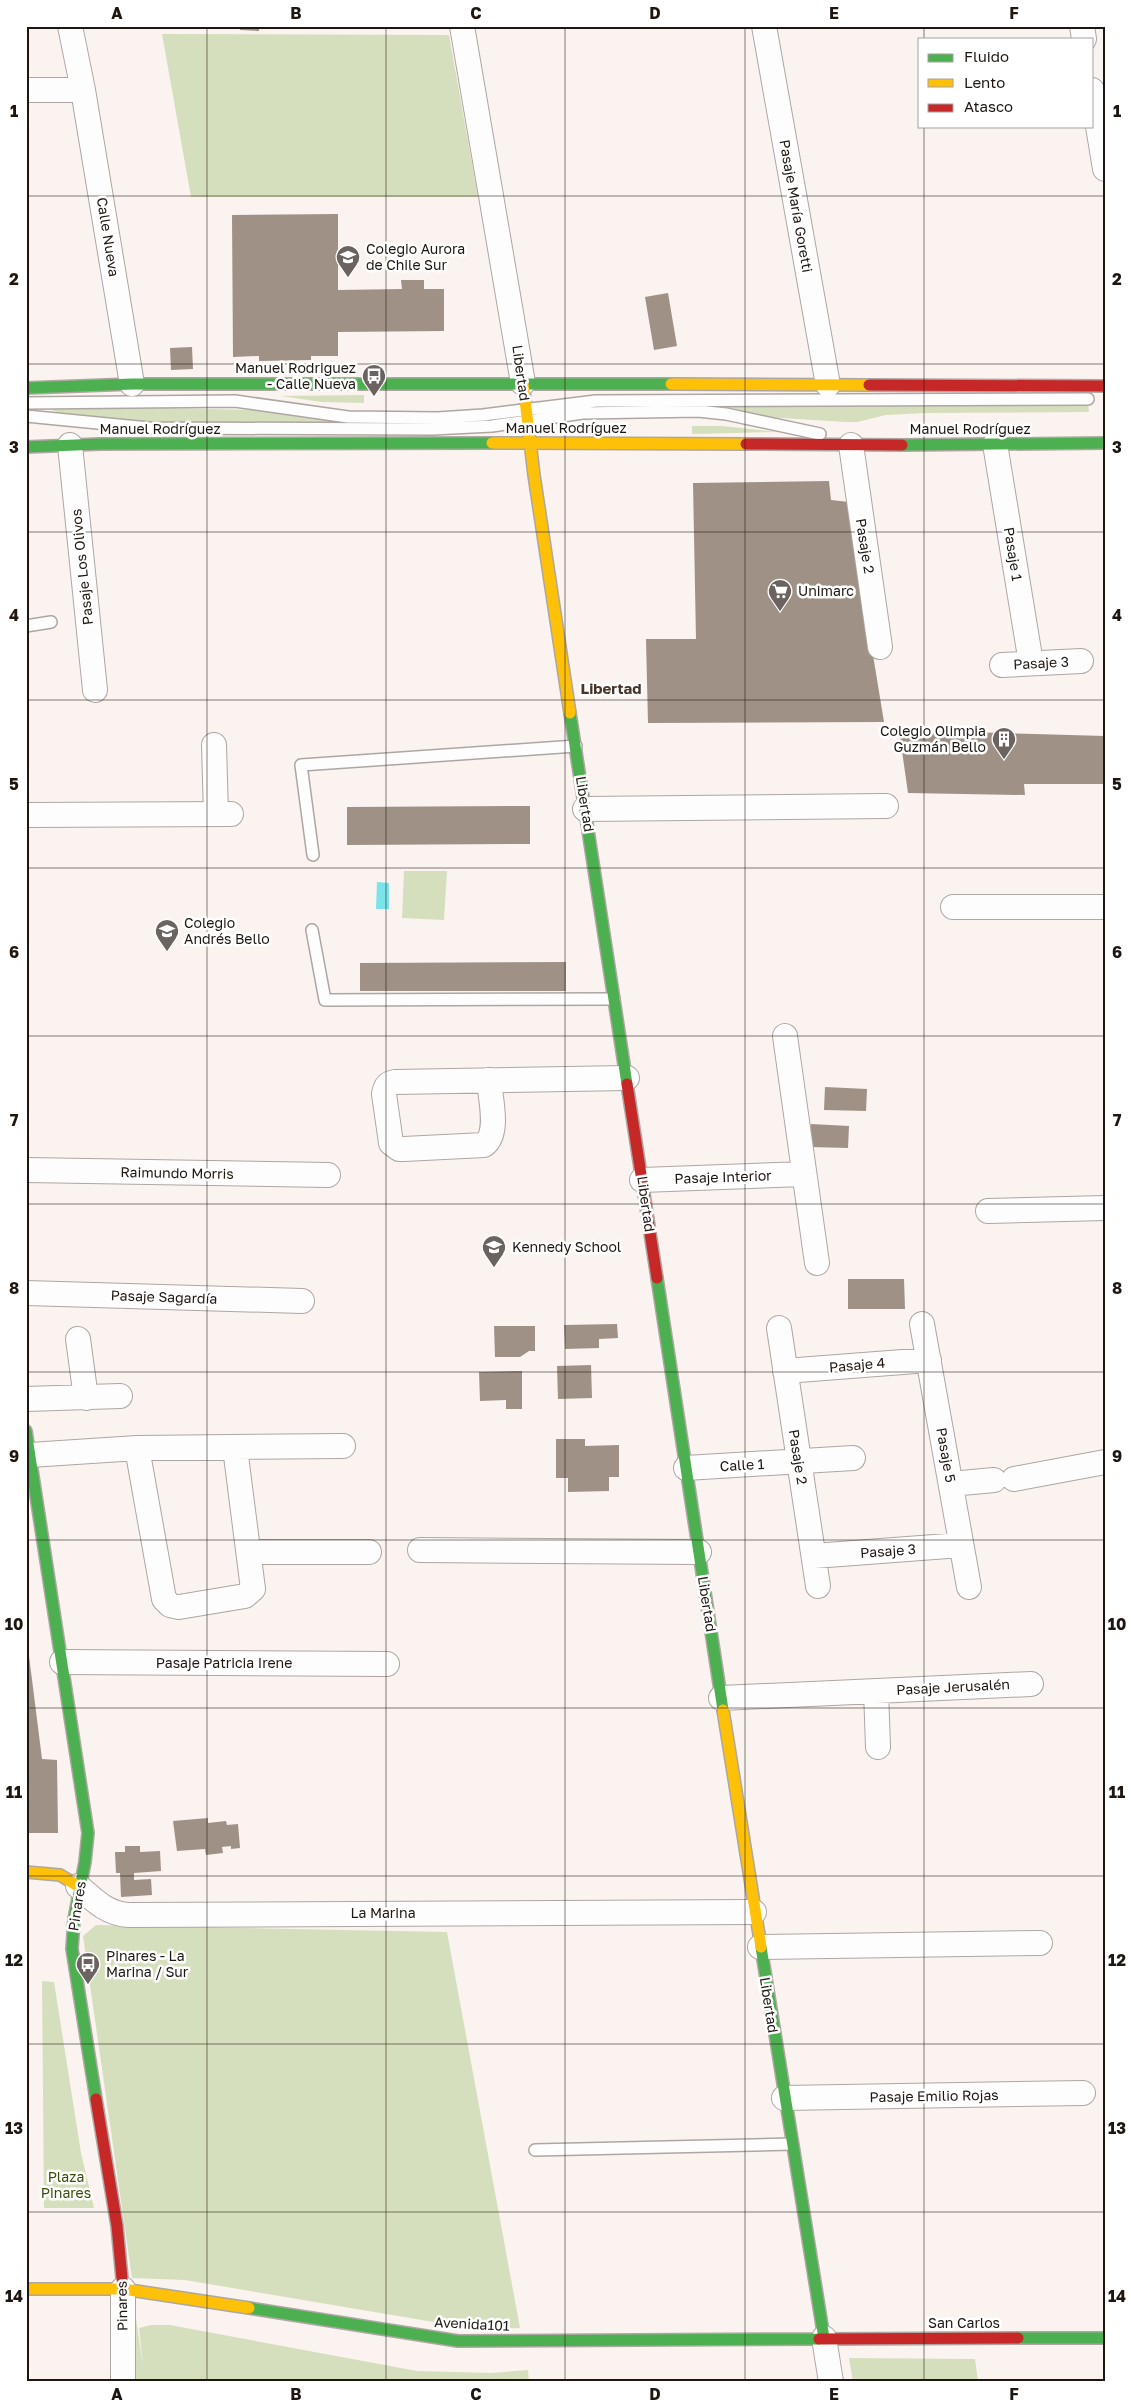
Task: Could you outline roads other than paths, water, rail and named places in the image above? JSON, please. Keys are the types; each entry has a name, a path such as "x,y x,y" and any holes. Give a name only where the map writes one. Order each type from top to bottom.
{"street":[{"path":"26,90 83,90 70,26"},
{"name":"Libertad","path":"462,26 523,383 530,443 585,809 721,1698 831,2382"},
{"name":"Pasaje María Goretti","path":"764,26 828,385"},
{"name":"Calle Nueva","path":"83,90 132,384"},
{"path":"1094,102 1105,169"},
{"path":"26,388 132,384 523,383 1105,386"},
{"name":"Manuel Rodríguez","path":"26,447 70,445 530,443 850,445 1105,443"},
{"name":"Pasaje 1","path":"996,444 1031,663"},
{"name":"Pasaje Los Olivos","path":"70,445 95,690"},
{"name":"Pasaje 2","path":"850,445 880,647"},
{"name":"Pasaje 3","path":"1002,665 1081,661"},
{"path":"26,815 224,814 214,745"},
{"path":"585,809 886,806"},
{"path":"953,907 1105,907"},
{"path":"785,1036 817,1263"},
{"path":"489,1080 492,1131 488,1142 484,1144 404,1149 399,1149 391,1143 384,1094 390,1082 489,1080 626,1078"},
{"name":"Raimundo Morris","path":"26,1170 328,1175"},
{"name":"Pasaje Interior","path":"642,1180 804,1174"},
{"path":"988,1210 1105,1208"},
{"name":"Pasaje Sagardía","path":"26,1293 302,1301"},
{"name":"Pasaje 5","path":"922,1324 969,1586"},
{"name":"Pasaje 2","path":"778,1328 818,1586"},
{"path":"78,1339 86,1398"},
{"name":"Pasaje 4","path":"785,1371 929,1360"},
{"path":"26,1399 120,1396"},
{"name":"Pinares","path":"26,1431 30,1455 34,1538 62,1662 88,1833 88,1846 78,1886 71,1934 74,1964 117,2226 123,2289 123,2382"},
{"path":"30,1455 137,1448 343,1446"},
{"path":"137,1448 164,1599 170,1605 179,1607 249,1595 254,1585 235,1448"},
{"path":"799,1461 853,1458"},
{"name":"Calle 1","path":"686,1468 799,1461"},
{"path":"951,1484 1004,1480 1105,1462"},
{"name":"Pasaje 3","path":"814,1556 961,1545"},
{"path":"420,1550 699,1552"},
{"path":"249,1552 369,1552"},
{"name":"Pasaje Patricia Irene","path":"62,1662 387,1664"},
{"name":"Pasaje Jerusalén","path":"721,1698 1030,1684"},
{"name":"Pasaje Jerusalén","path":"876,1691 878,1747"},
{"name":"La Marina","path":"26,1872 58,1873 68,1877 102,1907 115,1913 129,1915 754,1912"},
{"path":"760,1947 1040,1943"},
{"name":"Pasaje Emilio Rojas","path":"784,2098 1083,2093"},
{"name":"Avenida101","path":"26,2288 123,2289 458,2341 824,2338"},
{"name":"San Carlos","path":"824,2338 1105,2338"}],"lane":[{"path":"26,416 149,428 466,428 596,401 1064,400 1105,396"},
{"path":"26,403 235,401 331,415 380,417 706,412 814,432 850,445"},
{"path":"26,626 52,622"},
{"path":"313,855 301,766 576,746"},
{"path":"312,930 325,1000 614,999"},
{"path":"535,2150 792,2144"}],"water":[{"path":"377,882 389,883 389,909 376,909"}],"place":[{"name":"Colegio Aurora de Chile Sur","path":"348,278"},
{"name":"Manuel Rodriguez - Calle Nueva","path":"374,397"},
{"name":"Unimarc","path":"780,612"},
{"name":"Colegio Olimpia Guzmán Bello","path":"1004,760"},
{"name":"Colegio Andrés Bello","path":"167,952"},
{"name":"Kennedy School","path":"494,1268"},
{"name":"Pinares - La Marina / Sur","path":"88,1985"}],"district":[{"name":"Libertad","path":"611,689"}],"park label":[{"name":"Plaza Pinares","path":"66,2186"}]}
